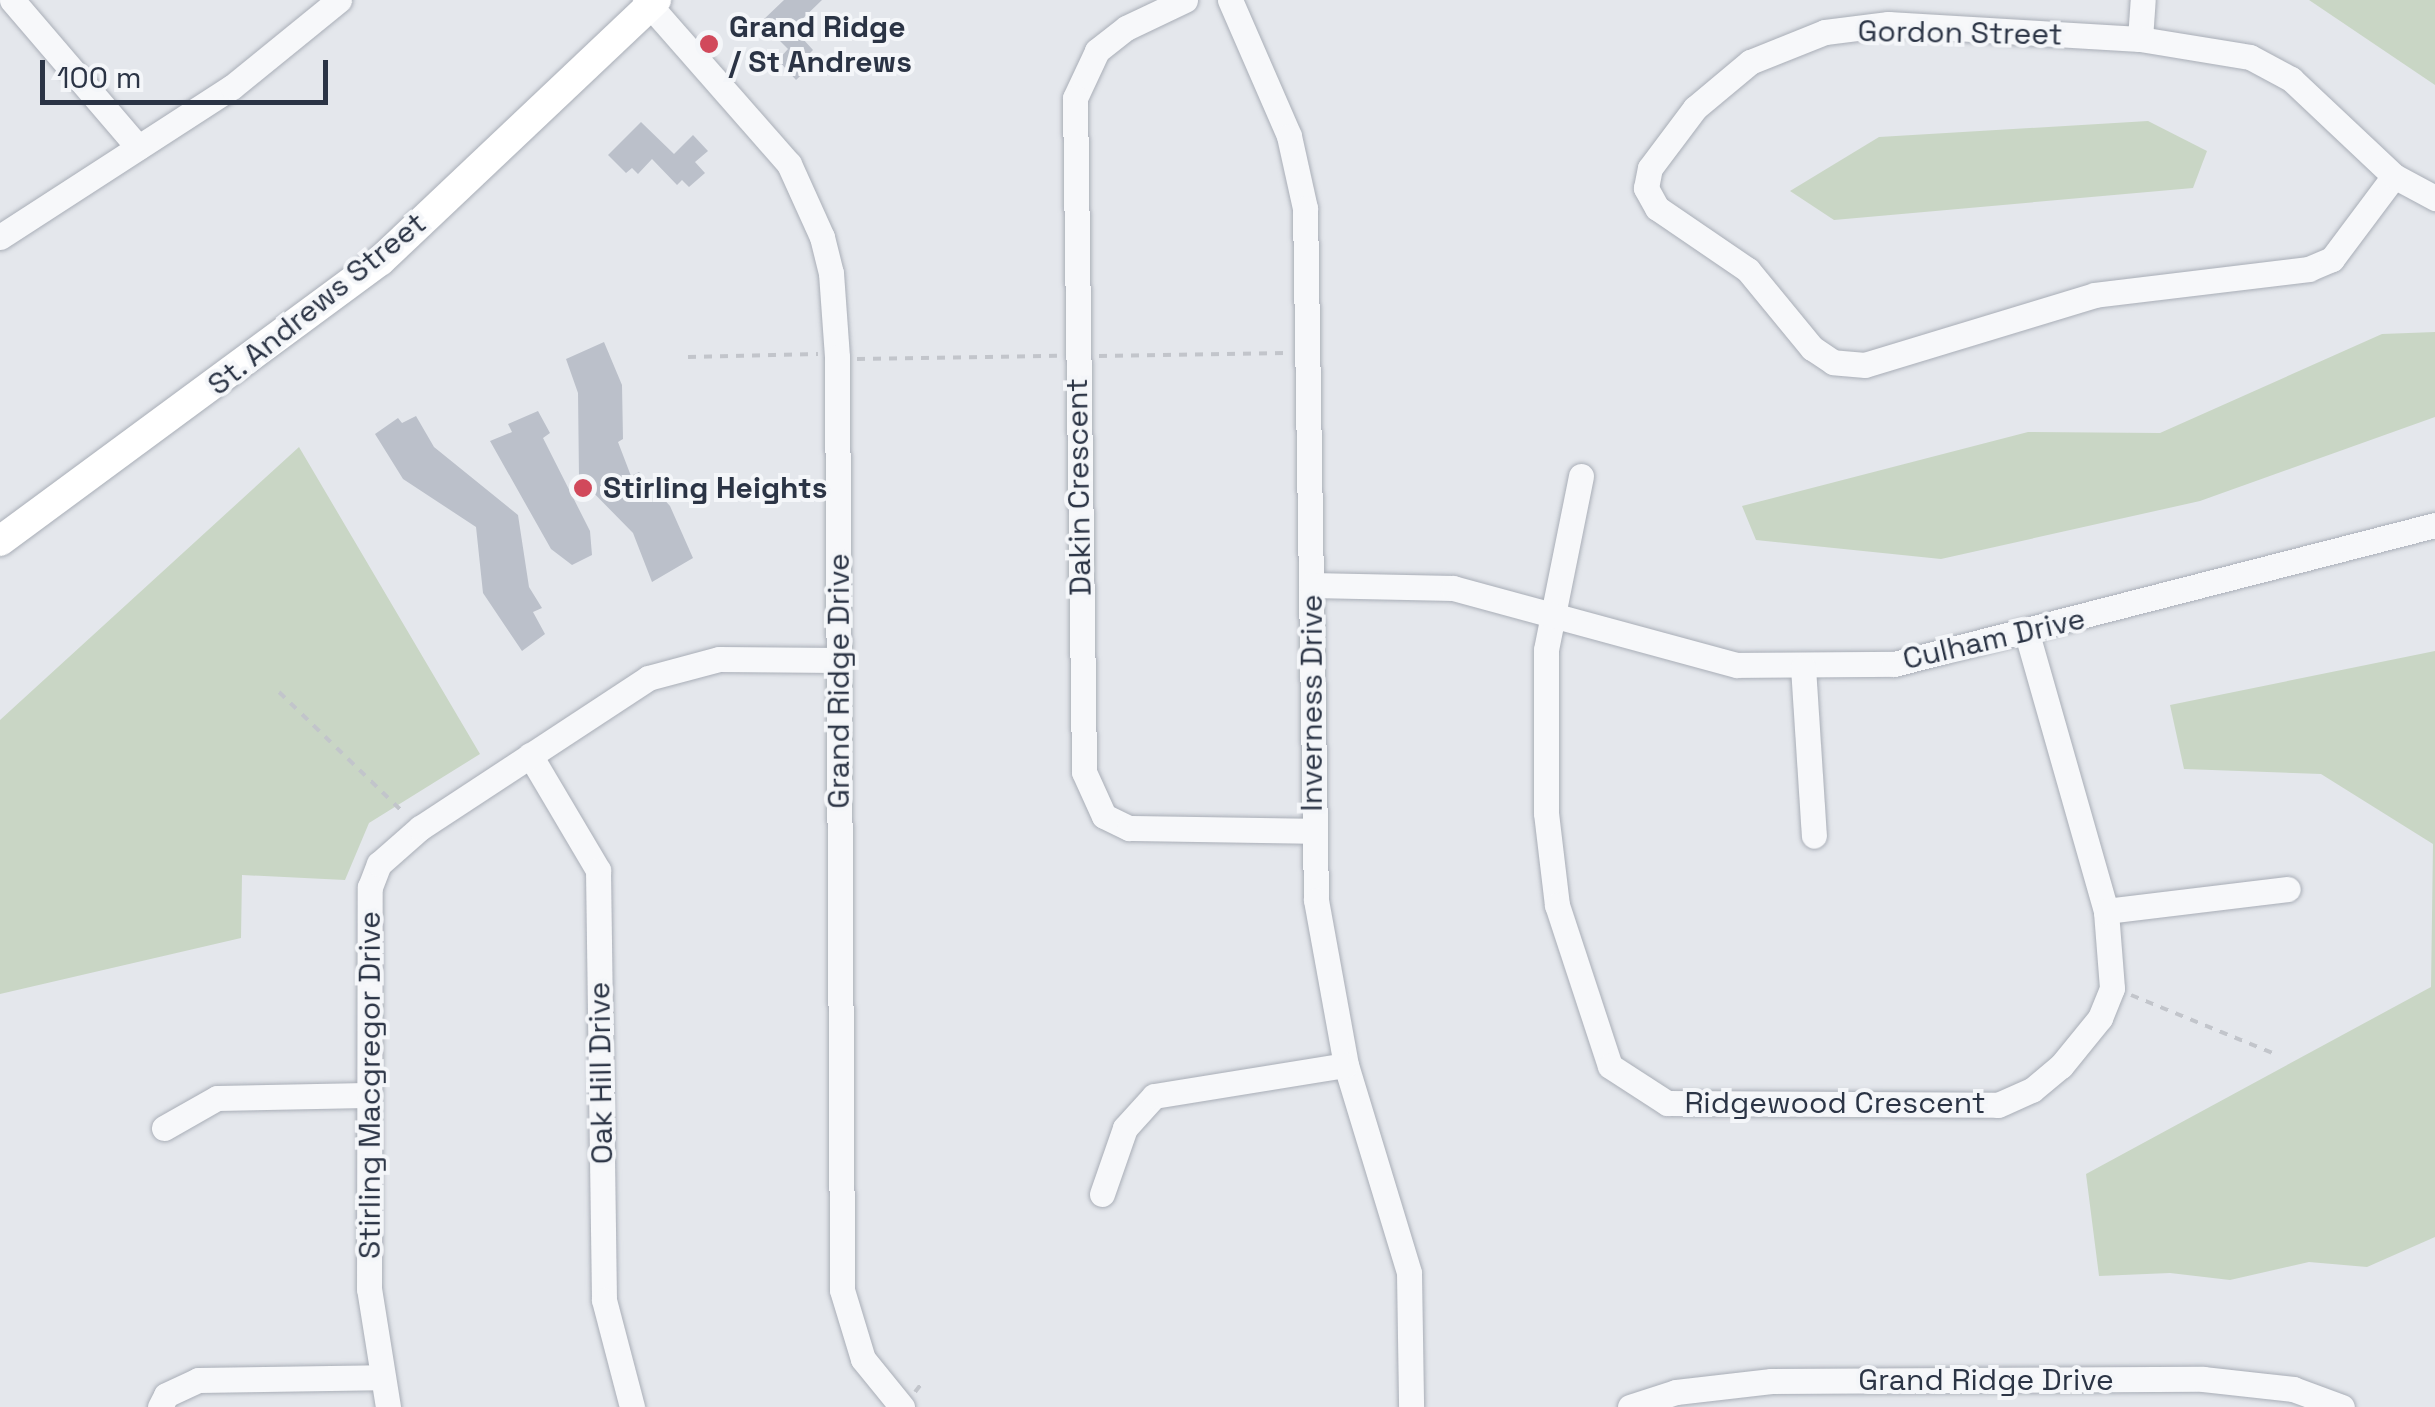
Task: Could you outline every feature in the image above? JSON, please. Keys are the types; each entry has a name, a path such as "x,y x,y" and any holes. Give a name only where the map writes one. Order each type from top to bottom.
{"main road":[{"name":"St. Andrews Street","path":"0,541 380,261 650,2"}],"street":[{"path":"12,0 138,147"},
{"name":"Dakin Crescent","path":"1185,0 1126,28 1097,50 1075,98 1084,772 1104,816 1129,828 1312,831"},
{"name":"Inverness Drive","path":"1230,0 1296,166 1305,208 1316,900 1346,1066 1410,1273 1411,1407"},
{"path":"2140,40 2144,0"},
{"path":"0,238 232,87 333,2"},
{"name":"Grand Ridge Drive","path":"650,2 789,164 822,237 837,357 842,1290 864,1359 885,1402"},
{"name":"Gordon Street","path":"2394,176 2332,259 2309,268 2095,295 1866,366 1834,362 1812,348 1748,270 1657,208 1646,188 1650,168 1716,85 1750,62 1824,32 1888,24 2140,40 2250,57 2292,79 2394,176 2435,198"},
{"name":"Ridgewood Crescent","path":"1581,476 1551,615 1546,813 1557,906 1610,1066 1633,1087 1667,1103 1998,1104 2032,1090 2061,1066 2100,1018 2112,988"},
{"name":"Culham Drive","path":"1312,585 1426,584 1551,615 1696,659 1803,667 1894,664 2027,633 2435,524"},
{"path":"2027,633 2106,911 2112,988"},
{"name":"Stirling Macgregor Drive","path":"388,1407 380,1377 369,1289 366,1094 370,887 379,864 420,828 648,678 680,664 838,660"},
{"path":"1803,667 1814,836"},
{"name":"Oak Hill Drive","path":"530,755 598,870 604,1300 632,1407"},
{"path":"2106,911 2288,889"},
{"path":"1102,1194 1125,1128 1154,1096 1346,1066"},
{"path":"164,1128 217,1098 366,1094"},
{"path":"160,1407 166,1395 198,1380 380,1377"},
{"name":"Grand Ridge Drive","path":"1630,1407 1676,1392 1771,1381 2183,1379 2248,1381 2342,1407"}],"path":[{"path":"1090,356 1310,353"},
{"path":"688,358 820,354"},
{"path":"852,358 1064,356"},
{"path":"279,692 402,811"},
{"path":"2112,988 2275,1054"}],"green space":[{"path":"2309,0 2435,0 2435,85"},
{"path":"2148,121 2207,151 2193,188 1834,220 1790,191 1879,137"},
{"path":"2435,332 2435,417 2200,501 1941,559 1756,540 1742,506 2028,432 2160,433 2382,334"},
{"path":"299,447 480,754 369,823 345,880 242,875 241,938 0,994 0,720"},
{"path":"2435,651 2435,1237 2367,1267 2309,1262 2230,1280 2170,1273 2099,1276 2086,1174 2431,987 2433,844 2321,774 2184,769 2170,705"}],"building":[{"path":"784,0 822,0 793,28 813,50 804,59 811,66 796,80 778,60 788,49 761,22"},
{"path":"641,122 674,154 693,135 708,151 695,162 705,173 689,187 682,180 677,185 652,159 638,174 632,168 626,173 608,155"},
{"path":"604,342 622,385 623,439 618,442 631,476 639,472 670,506 693,558 652,582 633,533 579,478 578,393 566,359"},
{"path":"538,411 550,433 543,438 590,531 592,555 572,565 551,549 490,441 512,432 508,424"},
{"path":"416,416 434,447 518,515 529,587 542,608 533,612 545,634 522,651 483,593 476,527 403,479 375,434 398,418 402,423"}],"place":[{"name":"Grand Ridge / St Andrews","path":"709,44"},
{"name":"Stirling Heights","path":"583,488"}]}
